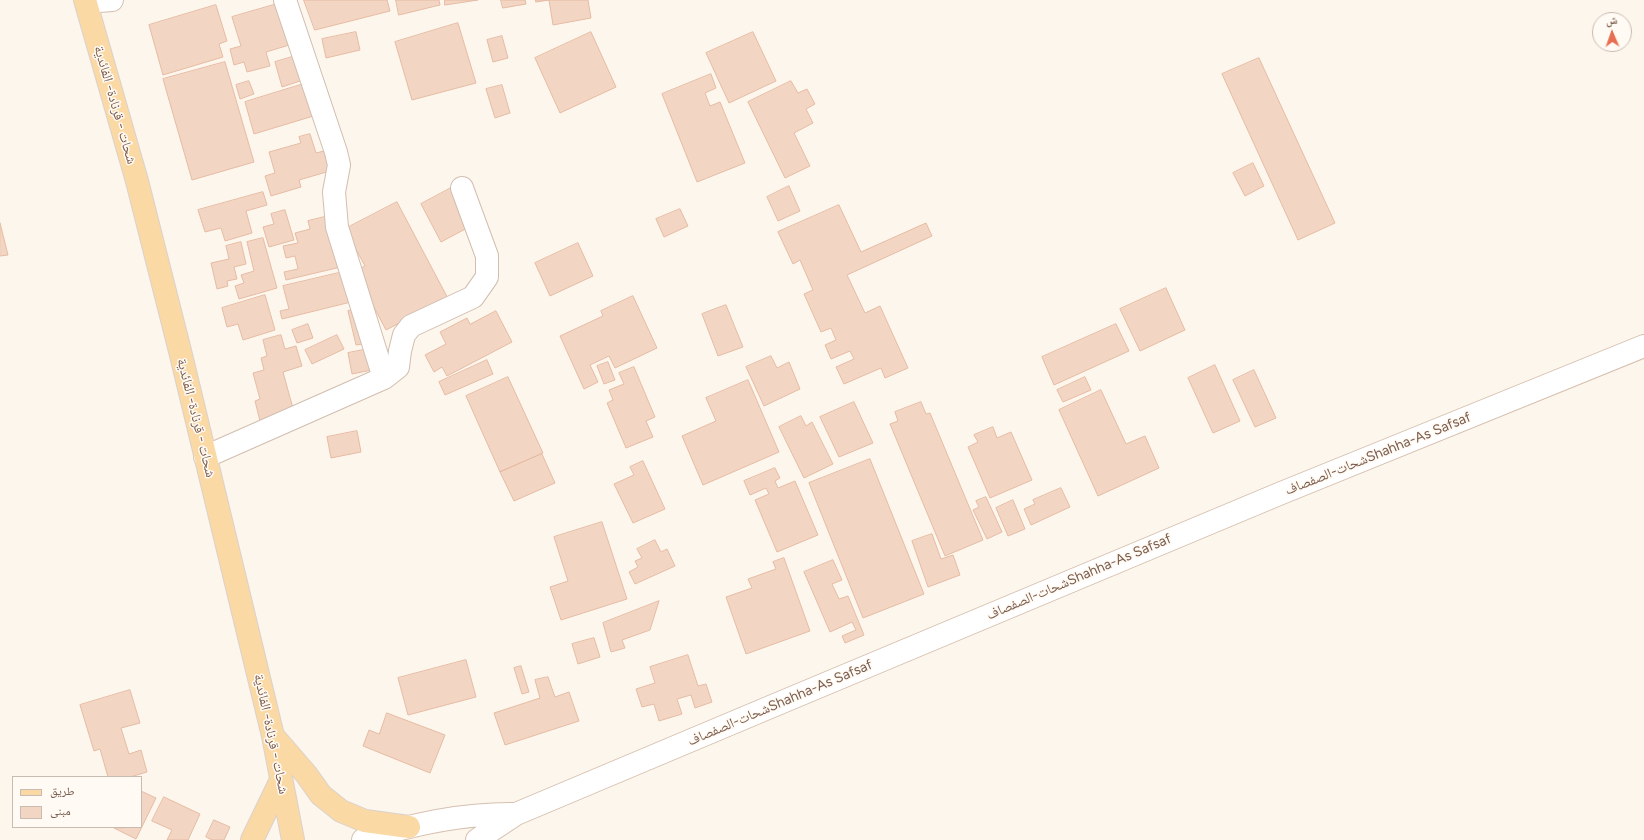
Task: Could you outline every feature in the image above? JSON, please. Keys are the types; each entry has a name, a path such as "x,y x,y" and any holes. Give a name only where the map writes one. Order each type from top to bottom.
{"main road":[{"path":"85,1 112,0"},
{"path":"285,0 336,152 339,165 334,192 337,227 384,378"},
{"name":"شحات - قرنادة- الفائدية","path":"85,1 137,181 273,736 293,840"},
{"path":"205,457 384,378 398,367 404,335 412,326 473,297 487,277 488,256 462,188"},
{"name":"شحات-الصفصافShahha-As Safsaf","path":"477,840 516,814 1272,497 1644,346"},
{"path":"273,736 306,774 321,795 341,811 365,821 409,827"},
{"path":"252,840 281,780"},
{"name":"شحات-الصفصافShahha-As Safsaf","path":"363,840 409,827 472,816 516,814"}],"building":[{"path":"304,0 387,0 390,11 315,30"},
{"path":"396,0 439,0 440,5 399,15"},
{"path":"445,0 478,0 445,5"},
{"path":"501,0 525,0 526,4 503,8"},
{"path":"536,0 549,0 536,2"},
{"path":"549,0 588,0 591,18 553,25"},
{"path":"277,4 306,40 266,52 270,66 247,72 244,62 234,65 230,49 241,46 232,17"},
{"path":"216,5 227,41 219,44 223,57 163,75 149,25"},
{"path":"458,23 476,83 412,100 395,42"},
{"path":"356,32 360,50 326,58 322,39"},
{"path":"591,32 616,87 560,113 535,58"},
{"path":"753,32 776,81 729,103 706,53"},
{"path":"502,36 508,58 493,62 487,40"},
{"path":"299,55 306,79 282,87 275,62"},
{"path":"1259,58 1335,223 1298,240 1222,74"},
{"path":"225,62 254,162 192,180 163,79"},
{"path":"711,74 716,88 705,93 710,106 720,102 745,163 697,182 662,94"},
{"path":"249,81 254,94 240,99 236,85"},
{"path":"791,81 798,93 807,89 815,104 806,109 813,123 794,133 810,166 785,178 748,102"},
{"path":"310,82 320,114 254,134 245,102"},
{"path":"502,85 510,113 495,118 486,89"},
{"path":"310,134 316,153 324,151 330,171 299,180 301,187 271,196 265,176 275,173 269,152 301,143 299,137"},
{"path":"1253,163 1264,186 1245,196 1233,173"},
{"path":"789,186 800,211 778,221 767,197"},
{"path":"451,188 471,226 441,242 421,204"},
{"path":"263,192 267,205 246,211 252,233 225,241 221,228 205,232 198,210"},
{"path":"397,202 452,306 430,307 386,330 355,271 365,266 345,229"},
{"path":"839,205 861,252 926,223 932,236 847,275 865,313 880,306 908,368 885,378 881,368 844,384 836,367 854,359 850,351 831,359 825,345 836,340 831,328 821,332 804,294 813,290 800,260 793,264 778,232"},
{"path":"680,209 688,226 664,237 656,219"},
{"path":"285,210 294,240 269,247 263,227 274,224 271,214"},
{"path":"333,215 345,266 286,280 284,272 298,269 295,256 286,258 283,246 298,243 295,233 310,229 308,221"},
{"path":"0,223 8,255 0,256"},
{"path":"263,238 277,288 239,299 235,286 244,283 241,275 254,271 247,242"},
{"path":"241,242 246,264 234,267 237,279 227,281 228,286 217,289 211,263 229,259 226,246"},
{"path":"578,243 593,276 550,296 535,263"},
{"path":"343,272 351,302 282,319 280,311 289,309 283,286"},
{"path":"1166,288 1185,330 1140,351 1120,309"},
{"path":"265,295 275,330 243,340 238,324 227,327 222,308"},
{"path":"633,296 657,348 615,368 609,356 590,365 598,382 584,389 560,336 603,316 601,311"},
{"path":"726,305 743,347 718,356 702,314"},
{"path":"362,308 369,343 356,345 348,311"},
{"path":"496,311 512,342 447,376 442,367 434,372 425,355 446,344 440,332 467,318 470,324"},
{"path":"308,324 313,338 297,343 292,330"},
{"path":"1116,324 1129,351 1054,385 1042,357"},
{"path":"281,335 285,349 296,346 302,366 283,372 294,412 260,421 255,401 260,399 253,373 264,370 261,358 267,356 263,340"},
{"path":"337,335 344,349 312,364 305,350"},
{"path":"378,347 382,368 352,374 348,353"},
{"path":"771,356 777,368 789,362 800,389 764,406 746,367"},
{"path":"487,360 493,374 445,395 439,382"},
{"path":"608,362 615,380 604,384 597,366"},
{"path":"1215,365 1240,421 1213,433 1188,378"},
{"path":"634,367 655,417 646,421 653,437 626,448 607,403 613,400 609,390 624,384 619,373"},
{"path":"1254,370 1276,418 1255,427 1233,380"},
{"path":"508,377 543,453 500,472 466,396"},
{"path":"1085,377 1091,390 1063,402 1057,390"},
{"path":"748,380 779,452 703,485 682,436 716,421 706,398"},
{"path":"1101,390 1126,444 1145,436 1159,468 1098,496 1059,410"},
{"path":"854,402 873,443 839,457 820,417"},
{"path":"921,402 926,414 930,413 983,540 945,556 890,424 898,421 895,412"},
{"path":"801,416 806,426 812,422 833,464 804,478 779,427"},
{"path":"993,427 997,438 1011,432 1032,480 990,498 968,447 978,442 974,435"},
{"path":"357,431 361,452 331,458 327,437"},
{"path":"542,454 555,483 514,501 500,472"},
{"path":"870,459 924,594 863,618 809,483"},
{"path":"643,461 665,509 633,523 614,484 634,475 630,467"},
{"path":"775,468 780,478 775,481 778,488 795,481 818,535 777,552 755,500 769,494 766,488 750,495 744,481"},
{"path":"1061,488 1070,507 1031,525 1024,509 1035,504 1033,500"},
{"path":"986,497 1002,532 987,539 973,510 979,507 976,501"},
{"path":"1013,500 1025,529 1008,536 996,508"},
{"path":"602,522 627,599 561,620 550,587 568,581 554,537"},
{"path":"932,534 941,559 953,555 960,575 928,587 912,541"},
{"path":"655,540 661,552 667,549 675,566 635,584 629,572 638,567 635,561 642,558 637,549"},
{"path":"784,558 810,631 746,654 726,597 752,588 748,579 776,569 773,562"},
{"path":"833,560 842,580 832,584 839,599 848,596 864,635 845,643 842,636 856,630 852,622 830,632 804,572"},
{"path":"659,601 650,630 622,640 625,648 611,652 603,623"},
{"path":"594,638 600,657 578,664 572,644"},
{"path":"688,655 698,686 706,684 712,702 695,708 691,695 677,699 682,714 659,721 654,704 642,707 636,689 655,683 650,667"},
{"path":"466,660 476,697 408,715 398,678"},
{"path":"521,666 529,692 522,694 514,668"},
{"path":"548,677 555,697 569,692 579,721 505,745 494,713 540,698 535,680"},
{"path":"130,690 140,723 121,728 129,754 141,750 147,772 133,776 108,776 100,749 94,751 80,705"},
{"path":"387,713 445,735 430,773 363,746 369,730 379,734"},
{"path":"142,791 156,798 142,827"},
{"path":"164,797 200,814 188,840 167,840 172,830 152,821"},
{"path":"214,820 230,827 224,840 212,840 206,837"},
{"path":"114,828 141,828 136,839"}]}
